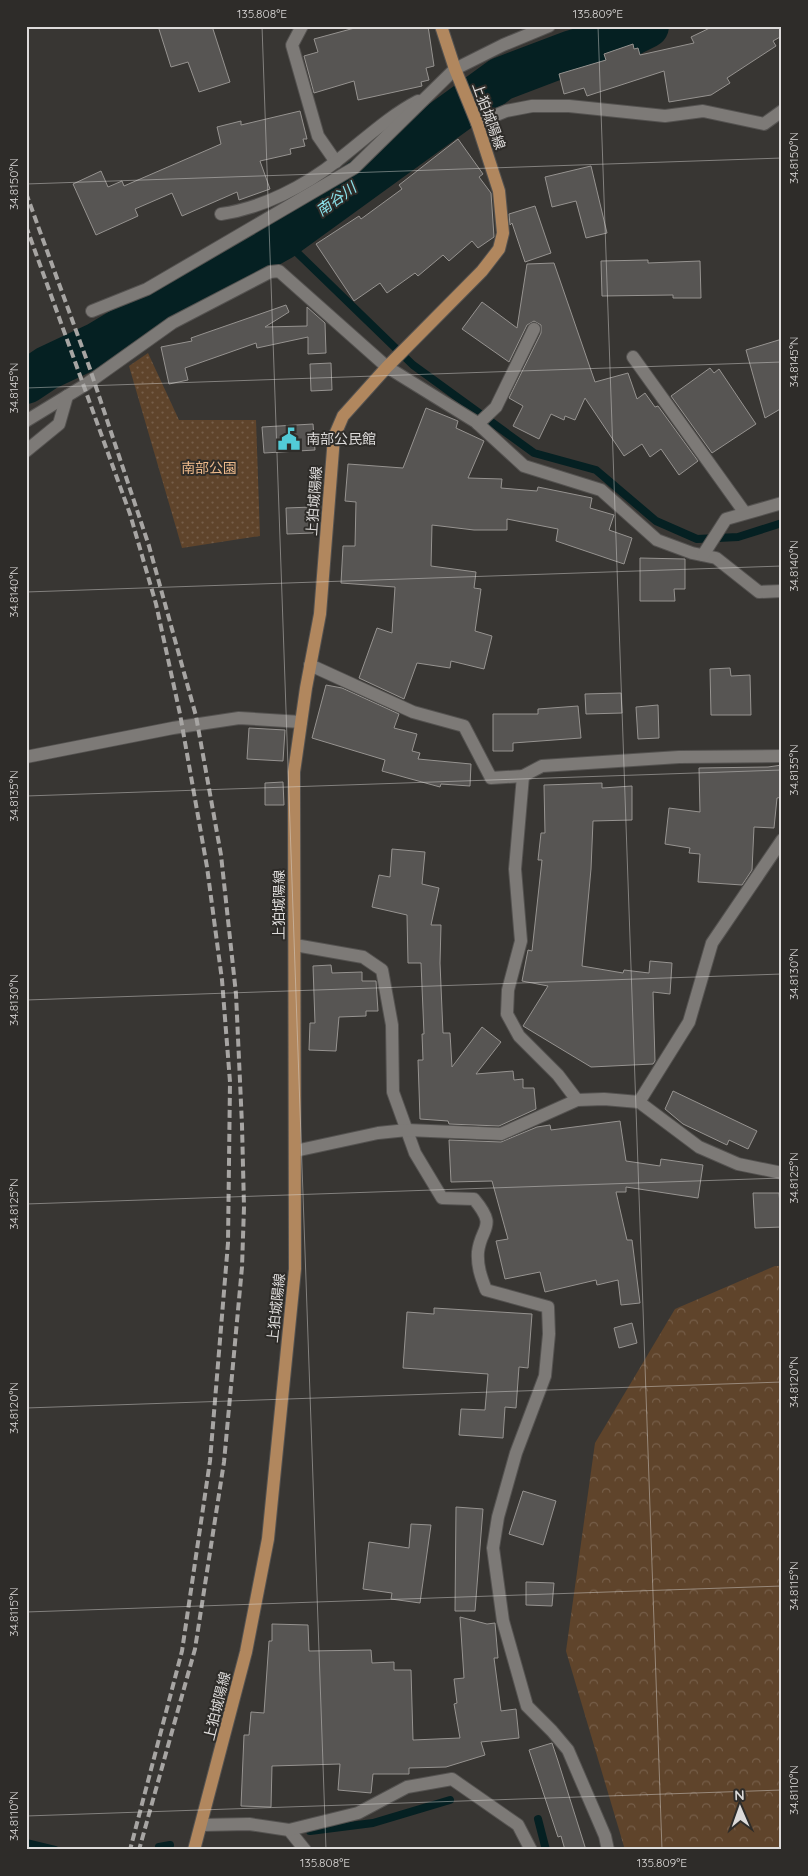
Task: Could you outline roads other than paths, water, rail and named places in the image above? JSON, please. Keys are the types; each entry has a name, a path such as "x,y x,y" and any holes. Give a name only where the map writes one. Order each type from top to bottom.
{"main road":[{"name":"上狛城陽線","path":"194,1850 246,1652 268,1539 295,1269 294,772 310,665 320,614 334,437 343,416 387,367 482,271 499,249 503,233 499,191 476,119 456,72 442,26"}],"street":[{"path":"302,26 292,45 318,136 336,162"},
{"path":"92,311 147,290 354,168 429,95 456,72 503,45 549,26"},
{"path":"221,214 247,210 306,182 336,162 401,110 429,95"},
{"path":"476,119 532,106 569,106 665,116 703,111 764,124 782,111"},
{"path":"26,421 67,396 172,323 270,272 279,271 387,367 478,424 524,466 601,490 657,540 716,558 759,592 782,592"},
{"path":"478,424 496,407 534,329"},
{"path":"633,357 746,513"},
{"path":"26,451 60,424 67,396"},
{"path":"702,555 726,519 782,503"},
{"path":"310,665 413,712 464,726 491,778 523,776 542,766 679,758 782,756"},
{"path":"26,757 173,728 239,718 301,722"},
{"path":"523,776 515,869 521,941 508,990 507,1014 519,1036 558,1075 577,1100"},
{"path":"638,1102 689,1022 712,943 782,840"},
{"path":"295,945 363,957 382,970 392,1025 393,1092 415,1153 442,1198 474,1199 484,1211 488,1228 478,1251 479,1273 486,1290 548,1308 549,1334 546,1376 516,1453 498,1517 493,1548 503,1621 527,1706 568,1750 605,1836 608,1850"},
{"path":"295,1151 378,1133 407,1130 501,1134 577,1100 604,1099 638,1102 699,1147 738,1164 782,1173"},
{"path":"202,1825 249,1824 289,1830 358,1813 408,1787 452,1780 518,1825 531,1850"},
{"path":"289,1830 304,1850"}],"waterway":[{"name":"南谷川","path":"26,382 47,368 98,344 190,289 282,238 501,79 572,52 627,36 647,26"},
{"path":"282,238 413,365 534,453 596,470 656,521 697,539 738,537 782,523"},
{"path":"310,1831 373,1823 450,1800"},
{"path":"538,1819 546,1850"},
{"path":"26,1843 55,1850"},
{"path":"159,1847 170,1845"}],"railway":[{"path":"26,193 90,369 149,546 196,716 221,855 236,994 244,1207 242,1267 224,1462 195,1649 139,1850"},
{"path":"26,226 130,514 156,604 180,714 207,867 222,980 230,1082 228,1243 210,1461 182,1651 130,1850"}],"place":[{"name":"南部公民館","path":"289,439"}],"park label":[{"name":"南部公園","path":"209,468"}]}
